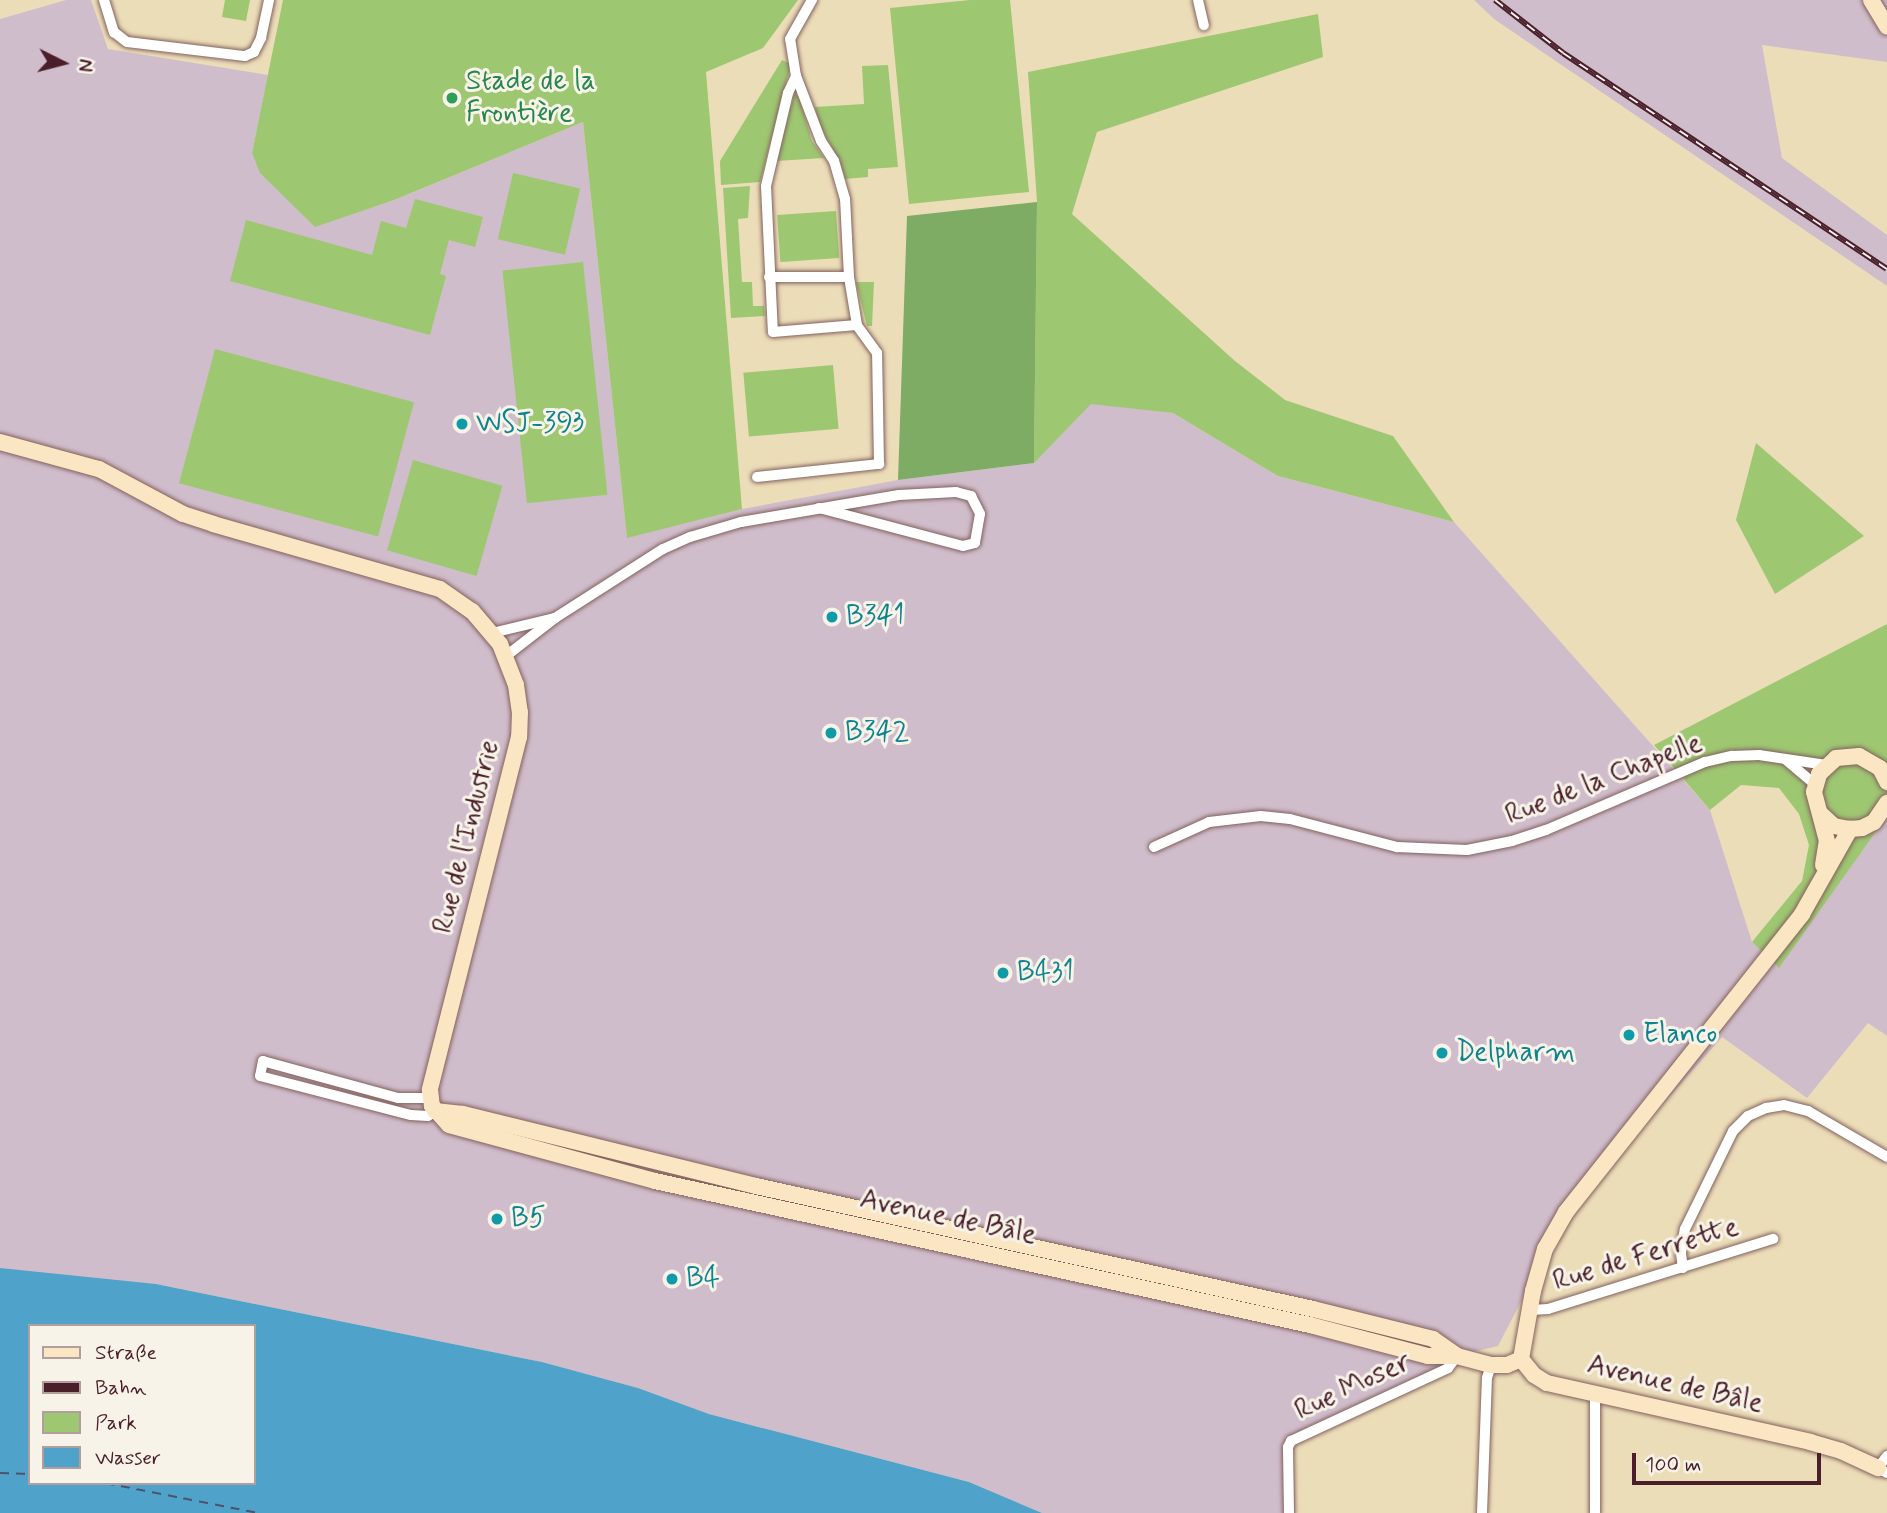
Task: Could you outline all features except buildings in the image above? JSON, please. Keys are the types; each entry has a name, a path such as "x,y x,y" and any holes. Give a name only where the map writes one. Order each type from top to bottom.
{"main road":[{"path":"1871,0 1887,27"},
{"name":"Rue de l'Industrie","path":"0,442 99,469 193,517 440,589 472,611 492,633 506,656 519,698 519,737 432,1100"},
{"path":"1822,878 1827,841 1822,815 1815,801 1815,784 1826,765 1836,758 1859,755 1885,771"},
{"path":"1822,815 1835,825 1850,830 1862,828 1885,812"},
{"path":"1521,1359 1532,1291 1545,1249 1566,1212 1802,914 1850,830"},
{"name":"Avenue de Bâle","path":"432,1100 463,1114 659,1164 1313,1309 1433,1339 1457,1356"},
{"name":"Avenue de Bâle","path":"432,1100 442,1121 457,1129 655,1181 1286,1320 1428,1356 1457,1356 1491,1365 1507,1365 1521,1359 1534,1374 1547,1383 1810,1442 1884,1466"},
{"path":"655,1181 659,1164"}],"street":[{"path":"104,0 114,32 127,42 245,56 254,52 261,38 269,0"},
{"path":"757,477 879,464 877,353 857,325 849,277 845,199 834,161 821,141 796,76 790,39 812,0"},
{"path":"1198,0 1204,25"},
{"path":"796,76 788,93 766,186 773,332 857,325"},
{"path":"769,277 849,277"},
{"path":"506,656 555,618 638,564 690,537 741,522 899,495 963,493 971,496 979,508 975,543 951,545 893,526 819,509"},
{"path":"492,633 555,618"},
{"name":"Rue de la Chapelle","path":"1154,847 1209,822 1261,816 1290,819 1397,847 1452,850 1485,848 1546,830 1705,762 1732,756 1826,765"},
{"path":"1786,760 1815,784"},
{"name":"Avenue de Bâle","path":"263,1062 398,1098 432,1100 428,1116 411,1115 260,1076 263,1062"},
{"path":"1683,1268 1681,1252 1685,1229 1733,1131 1748,1116 1766,1108 1784,1105 1808,1111 1887,1157"},
{"name":"Rue de Ferrette","path":"1531,1310 1548,1309 1773,1239"},
{"name":"Rue Moser","path":"1289,1513 1288,1447 1291,1441 1448,1368 1457,1356"},
{"path":"1482,1513 1488,1378 1491,1365"},
{"path":"1595,1393 1595,1513"}],"shaded area":[{"path":"66,0 91,0 108,49 268,75 252,153 315,226 394,200 583,122 627,537 742,509 898,480 1033,463 1091,403 1173,413 1278,476 1454,522 1710,810 1752,942 1778,967 1887,816 1887,1036 1868,1023 1807,1098 1722,1037 1567,1213 1498,1346 1464,1354 1293,1445 1295,1513 1042,1513 969,1482 709,1414 638,1388 542,1362 156,1284 0,1272 0,19"},
{"path":"1474,0 1887,0 1887,62 1762,45 1782,158 1887,235 1887,286 1494,19"}],"green space":[{"path":"225,0 250,0 246,21 222,17"},
{"path":"283,0 798,0 763,48 706,72 742,509 627,538 583,122 394,200 315,227 260,173 252,153"},
{"path":"970,0 1010,0 1029,192 909,204 890,8"},
{"path":"1318,14 1323,57 1097,132 1072,214 1235,361 1285,400 1393,436 1454,522 1278,476 1173,413 1091,404 1034,463 1037,202 1028,72"},
{"path":"782,60 791,64 760,182 721,185 720,161"},
{"path":"888,65 898,167 868,169 868,177 845,179 837,156 819,125 815,107 864,104 862,66"},
{"path":"794,95 798,95 812,141 824,158 776,161"},
{"path":"513,173 580,189 565,255 498,239"},
{"path":"750,186 748,218 738,219 742,282 752,282 753,306 764,306 765,316 731,318 723,188"},
{"path":"415,199 483,217 475,247 449,240 440,274 446,276 430,335 230,281 246,220 372,255 381,221 406,228"},
{"path":"1037,202 1034,463 898,480 907,216"},
{"path":"836,211 839,258 780,262 777,215"},
{"path":"583,262 607,495 527,503 502,270"},
{"path":"856,282 874,282 872,326 867,326"},
{"path":"215,349 414,402 378,537 179,483"},
{"path":"833,365 839,429 749,437 743,373"},
{"path":"1756,443 1864,536 1775,594 1736,520"},
{"path":"413,460 502,486 476,576 387,550"},
{"path":"1887,624 1887,816 1779,968 1752,942 1802,881 1809,845 1799,814 1779,788 1741,785 1710,810 1654,745"}],"water":[{"path":"0,1268 156,1284 542,1362 638,1388 709,1414 969,1482 1042,1513 0,1513"}],"ferry route":[{"path":"0,1473 28,1474"},
{"path":"115,1485 258,1513"}],"railway":[{"path":"1495,0 1563,53 1887,269"}],"place":[{"name":"Stade de la Frontière","path":"452,98"},
{"name":"WSJ-393","path":"462,424"},
{"name":"B341","path":"832,617"},
{"name":"B342","path":"831,733"},
{"name":"B431","path":"1003,973"},
{"name":"Elanco","path":"1629,1035"},
{"name":"Delpharm","path":"1442,1053"},
{"name":"B5","path":"497,1219"},
{"name":"B4","path":"672,1279"}]}
